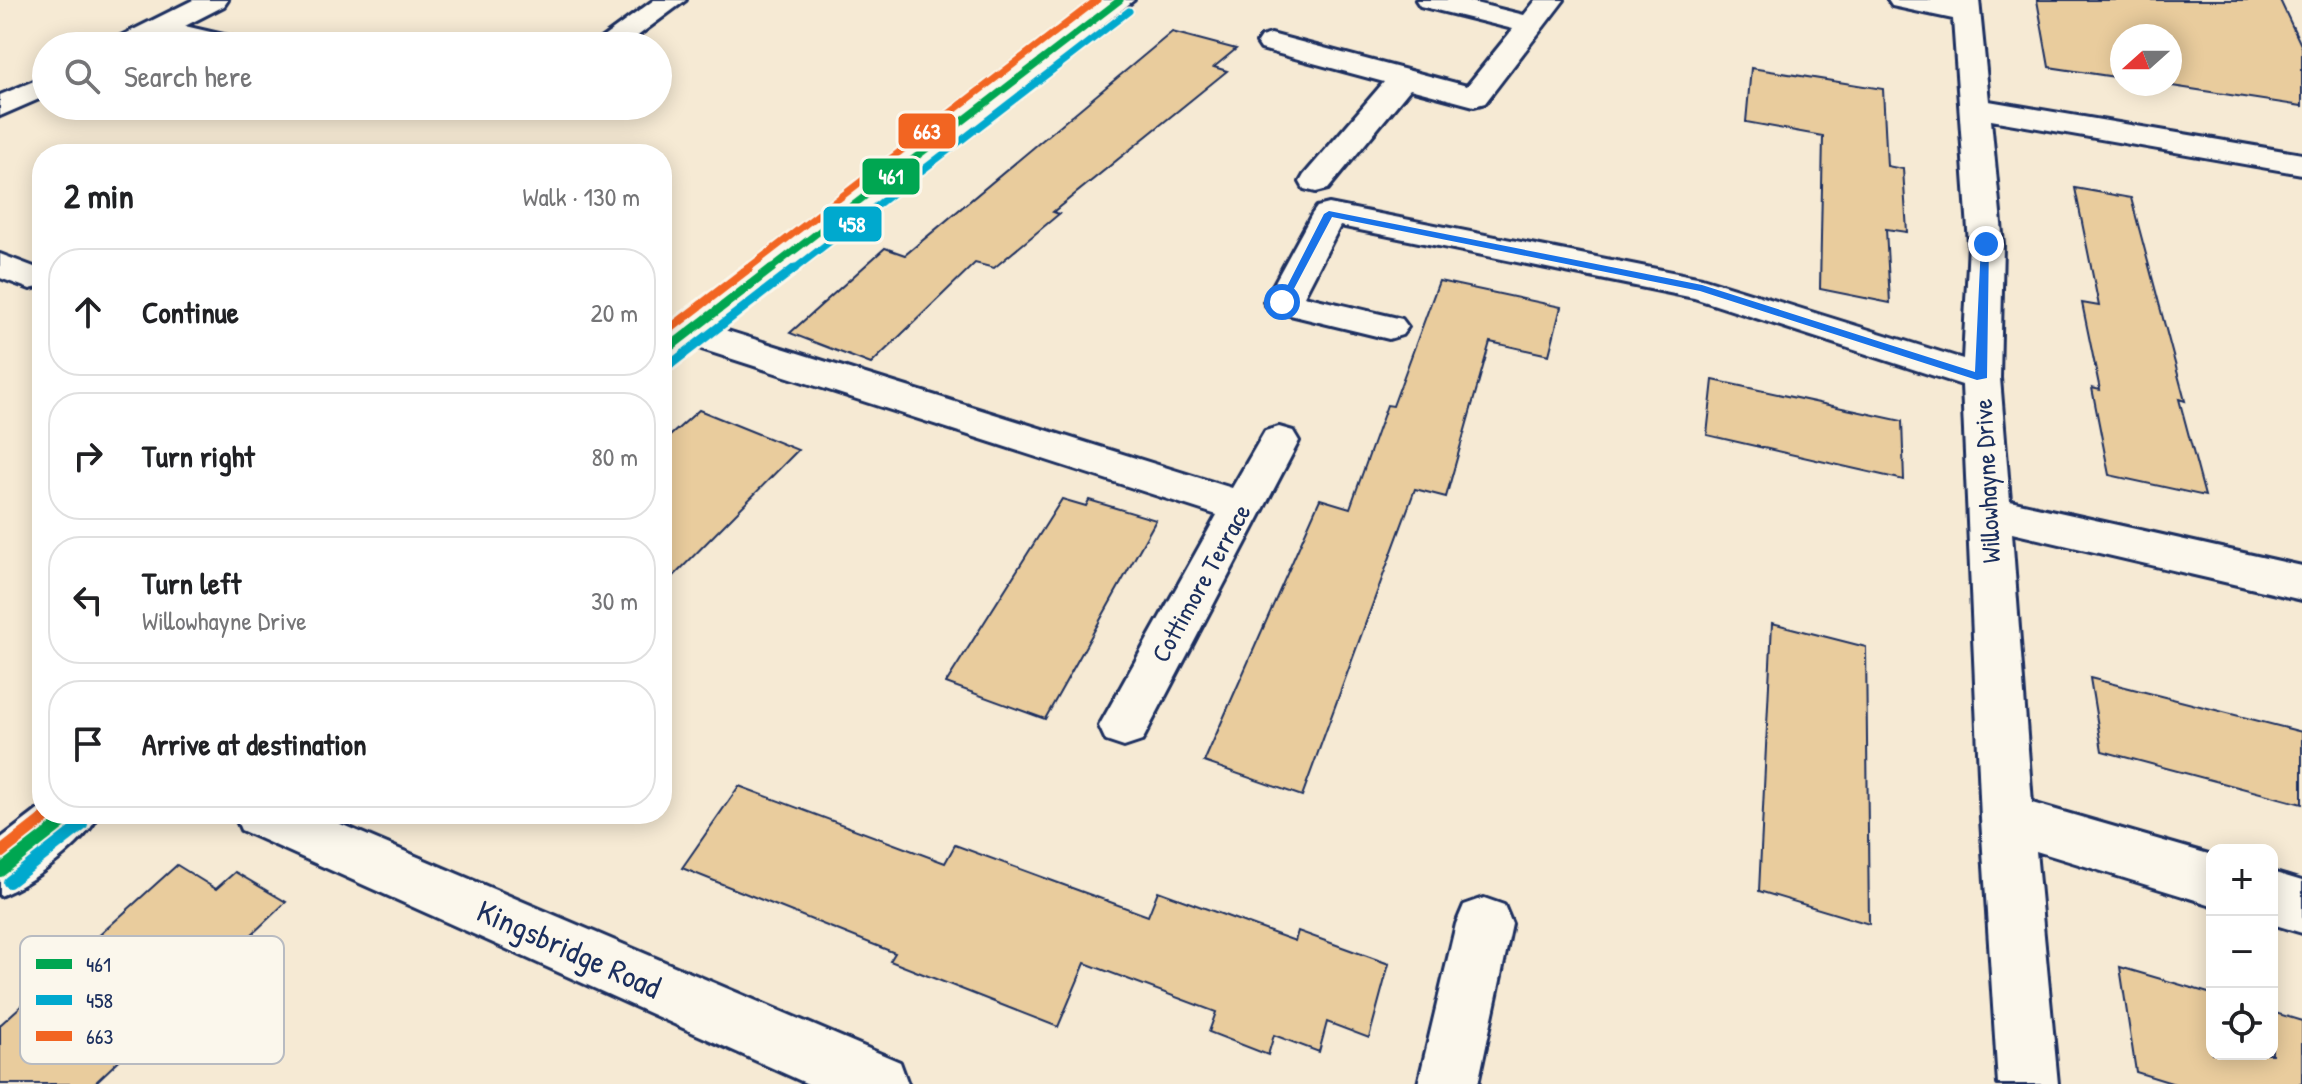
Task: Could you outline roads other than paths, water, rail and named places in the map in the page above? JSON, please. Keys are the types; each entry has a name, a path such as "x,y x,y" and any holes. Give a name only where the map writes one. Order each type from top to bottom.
{"street":[{"path":"151,32 214,0"},
{"path":"625,32 672,0"},
{"path":"676,342 1120,0"},
{"path":"1430,0 1531,25"},
{"path":"1271,43 1474,97 1550,0"},
{"path":"1902,0 1966,7"},
{"name":"Willowhayne Drive","path":"1966,7 1986,244 1981,378 1988,512 2007,819 2028,1084"},
{"path":"159,28 176,32"},
{"path":"1316,182 1403,78"},
{"path":"0,107 32,92"},
{"path":"1974,108 2302,164"},
{"path":"1389,327 1282,302 1329,214 1451,241 1702,289 1981,378"},
{"path":"676,342 1243,507"},
{"name":"Cottimore Terrace","path":"1124,726 1279,441"},
{"path":"1988,512 2302,583"},
{"path":"2007,819 2206,878"},
{"path":"0,871 60,824"},
{"name":"Kingsbridge Road","path":"283,824 878,1084"},
{"path":"2278,900 2302,907"},
{"path":"1448,1084 1484,924"}]}
